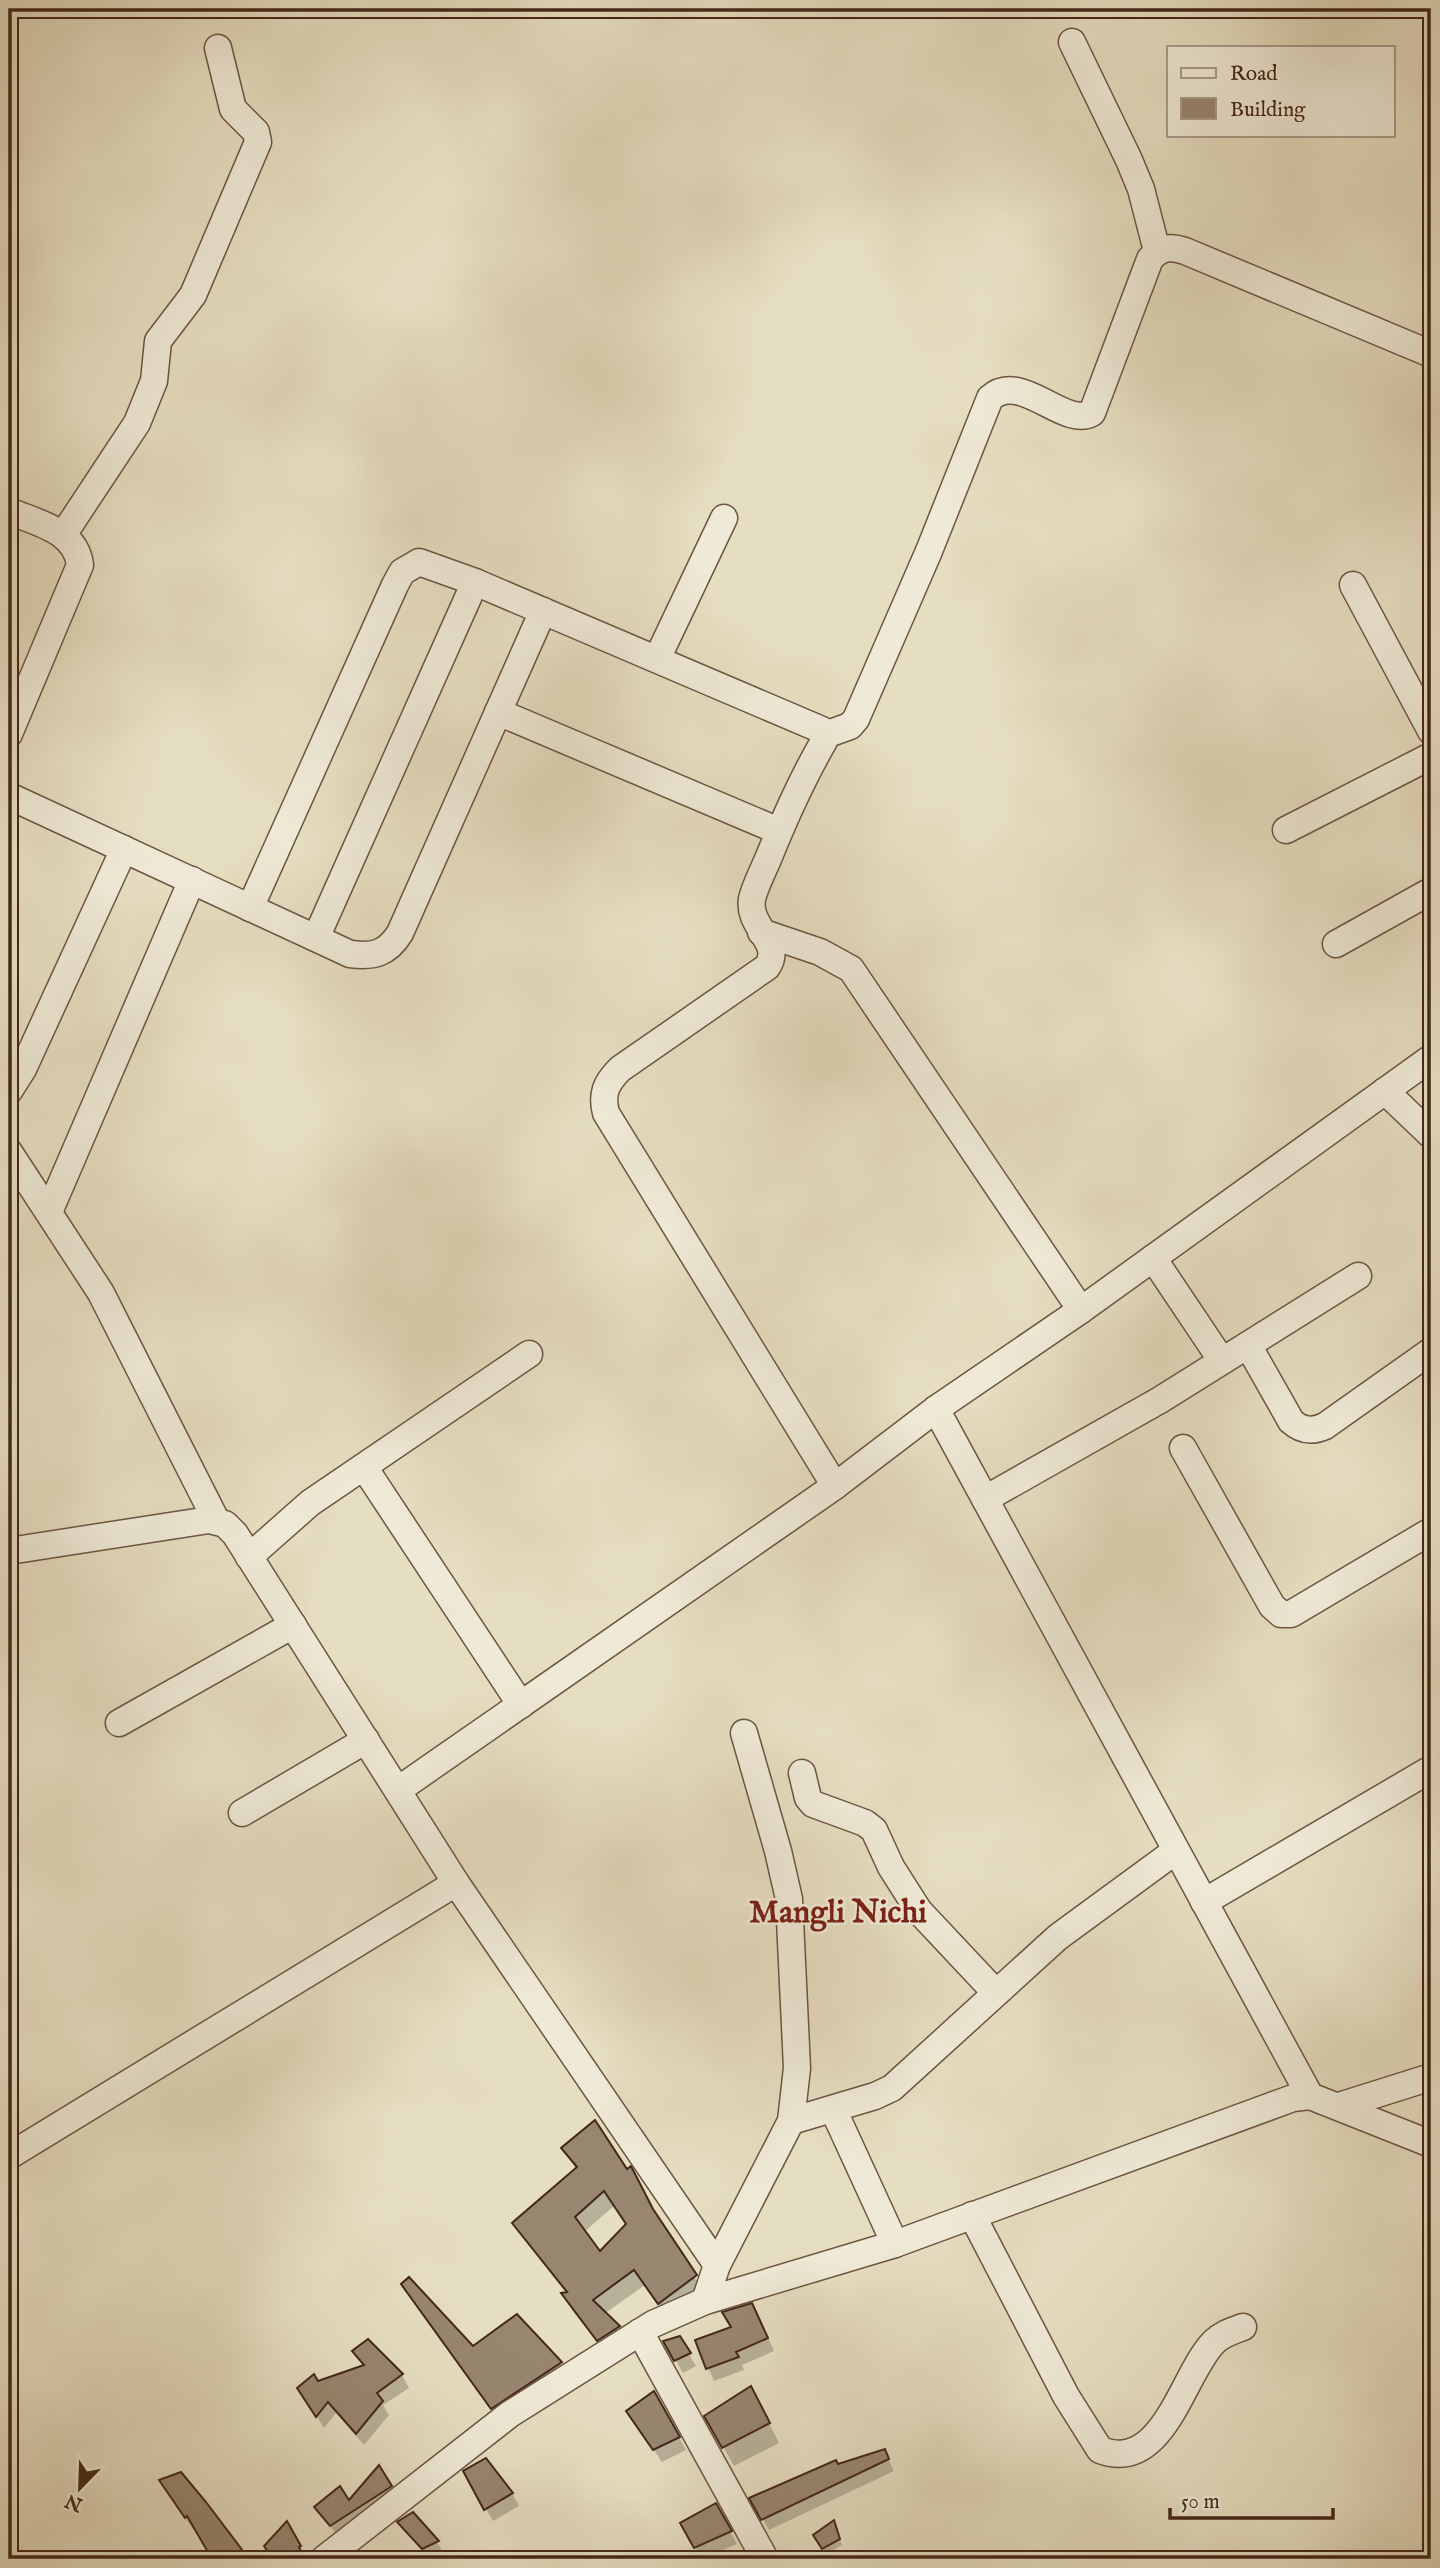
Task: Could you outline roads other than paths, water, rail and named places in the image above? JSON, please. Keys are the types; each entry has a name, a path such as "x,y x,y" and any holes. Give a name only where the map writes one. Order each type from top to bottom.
{"street":[{"path":"1072,42 1133,170 1157,251"},
{"path":"63,535 137,423 154,381 158,341 193,295 258,142 256,132 233,109 218,48"},
{"path":"835,1486 613,1125 604,1103 603,1093 608,1080 766,967 774,952 754,919 752,898 794,795 825,735 850,726 860,711 929,551 984,407 996,393 1013,390 1078,416 1092,413 1150,259 1157,251 1177,248 1431,354"},
{"path":"9,511 63,535 77,549 80,565 9,734"},
{"path":"657,659 724,518"},
{"path":"250,908 402,572 419,562 475,582 816,725 825,735"},
{"path":"316,938 475,582"},
{"path":"1353,585 1431,731"},
{"path":"9,796 350,954 368,956 382,953 393,944 543,611"},
{"path":"498,712 779,831"},
{"path":"1286,830 1431,756"},
{"path":"9,1091 23,1069 124,849"},
{"path":"49,1212 192,880"},
{"path":"1336,944 1431,891"},
{"path":"761,932 820,952 850,970 1081,1310"},
{"path":"398,1790 835,1486 936,1409 1081,1310 1431,1058"},
{"path":"1385,1091 1431,1135"},
{"path":"9,1152 101,1293 216,1520 235,1534 456,1883 717,2265"},
{"path":"1153,1258 1222,1361"},
{"path":"985,1499 1222,1361 1358,1276"},
{"path":"1248,1345 1291,1421 1312,1431 1325,1426 1431,1351"},
{"path":"249,1557 297,1514 529,1354"},
{"path":"936,1409 1174,1852 1310,2096"},
{"path":"1183,1448 1272,1606 1281,1614 1291,1614 1431,1531"},
{"path":"363,1467 521,1705"},
{"path":"9,1551 216,1520"},
{"path":"119,1723 293,1625"},
{"path":"705,2301 717,2265 790,2121 797,2068 789,1899 775,1838 744,1733"},
{"path":"242,1813 366,1740"},
{"path":"1204,1902 1431,1769"},
{"path":"802,1773 808,1798 813,1804 865,1823 874,1830 891,1867 919,1911 996,1993"},
{"path":"790,2121 892,2088 1077,1921 1174,1852"},
{"path":"9,2156 456,1883"},
{"path":"1339,2106 1431,2077"},
{"path":"324,2559 510,2414 640,2332 705,2301 895,2244 1275,2103 1310,2096 1431,2144"},
{"path":"832,2109 895,2244"},
{"path":"972,2216 1066,2396 1100,2451 1122,2453 1152,2440 1209,2347 1226,2333 1243,2327"},
{"path":"640,2332 765,2559"}],"district":[{"name":"Mangli Nichi","path":"838,1911"}]}
